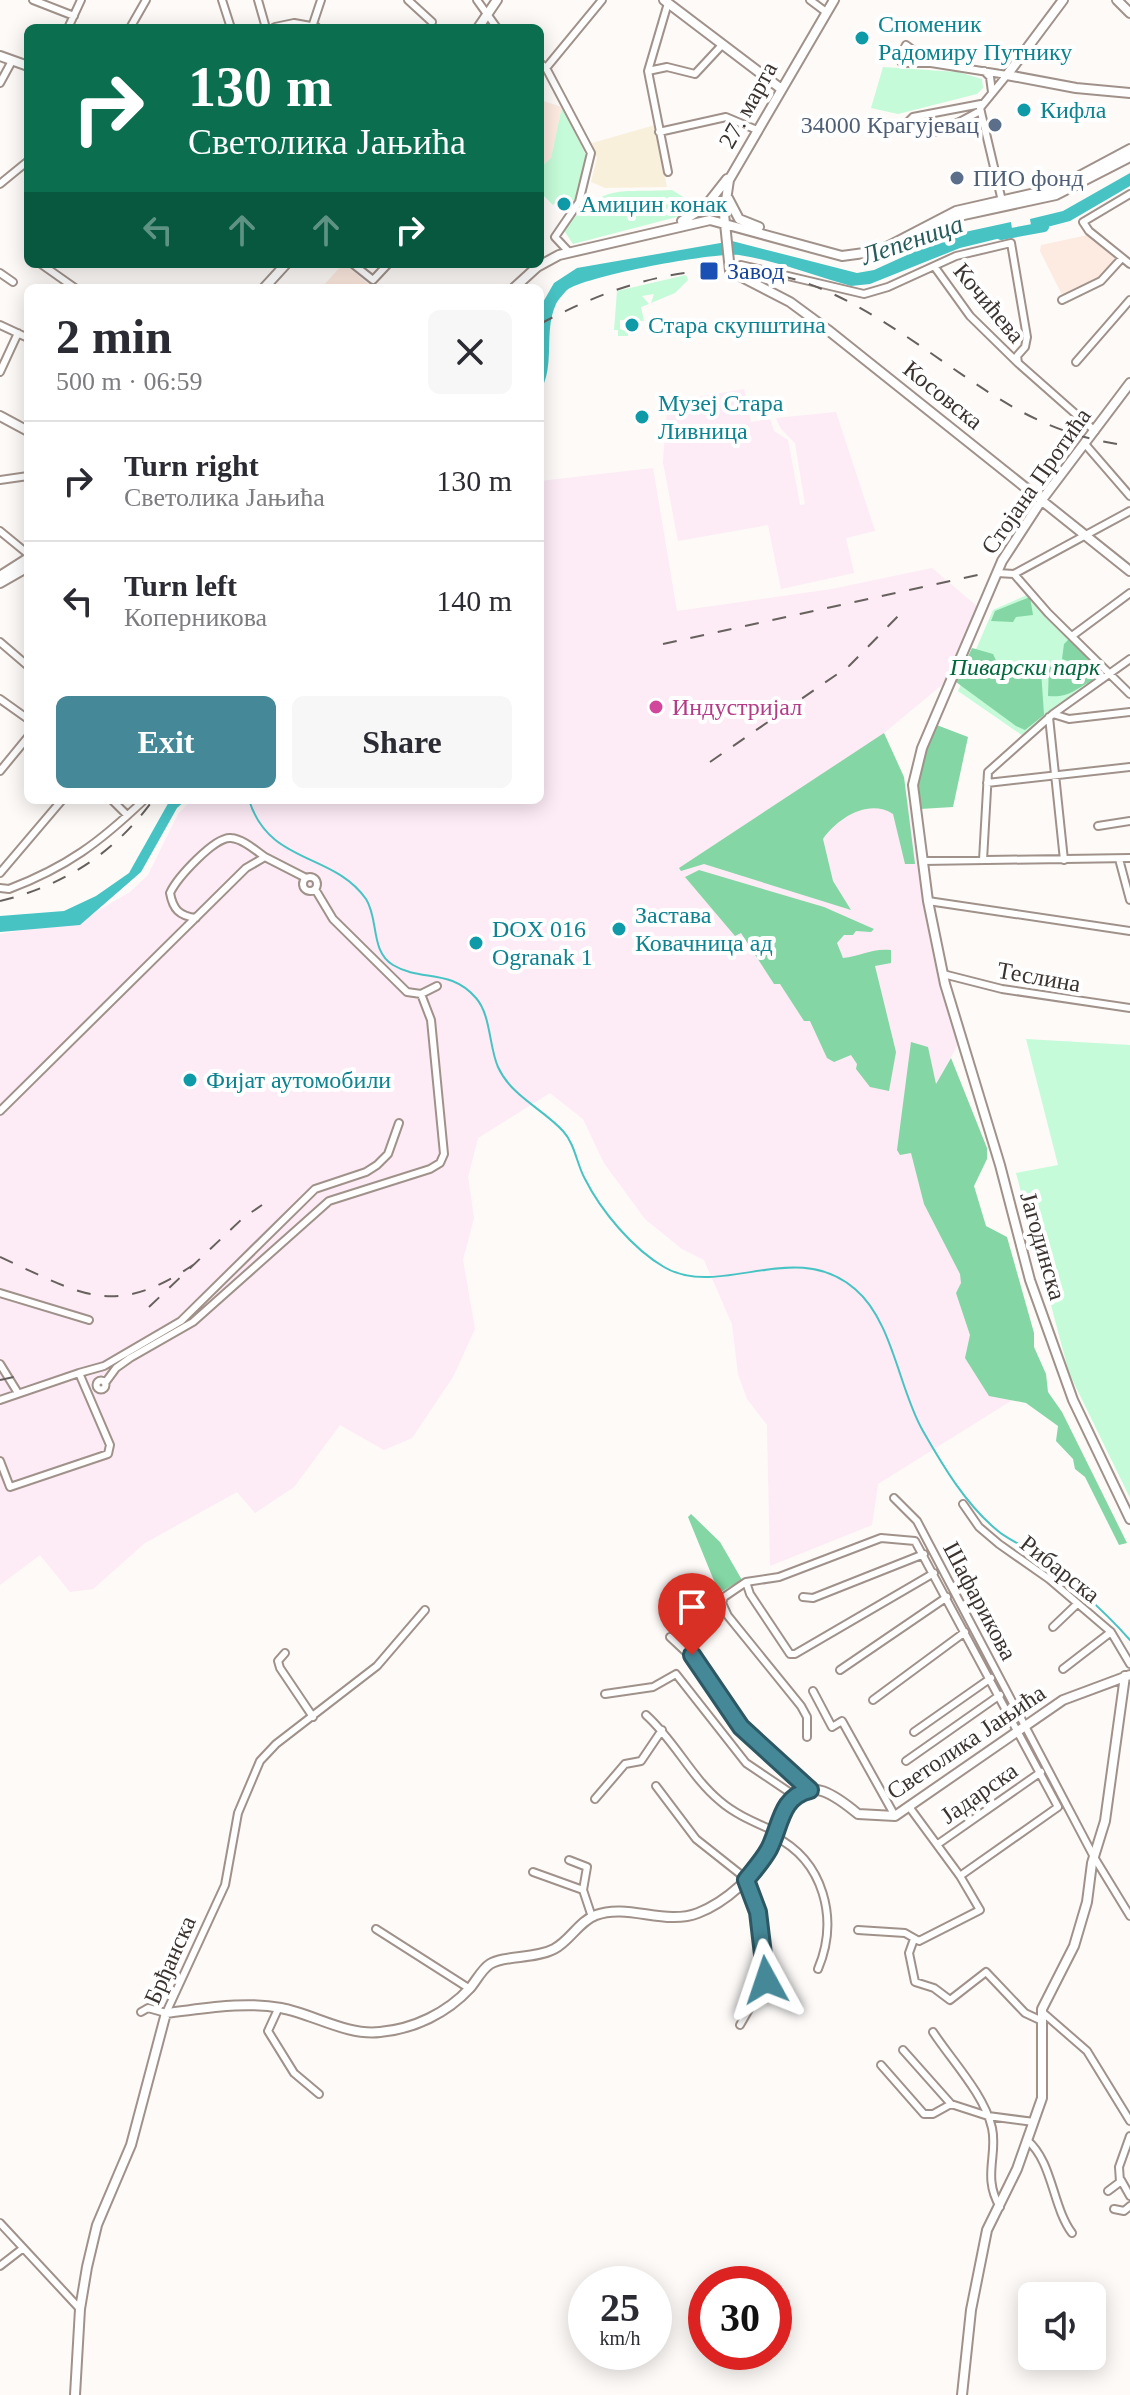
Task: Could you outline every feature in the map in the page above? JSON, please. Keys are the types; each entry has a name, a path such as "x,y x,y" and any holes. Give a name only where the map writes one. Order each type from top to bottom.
{"street":[{"path":"33,0 74,16"},
{"path":"70,24 81,0"},
{"path":"132,24 146,0"},
{"path":"222,0 230,24"},
{"path":"258,0 265,24"},
{"path":"315,24 321,0"},
{"path":"408,0 432,22"},
{"path":"477,0 494,24"},
{"path":"481,24 497,0"},
{"path":"544,65 602,0"},
{"path":"810,0 826,12"},
{"name":"27. марта","path":"727,260 727,185 780,88 834,0"},
{"path":"981,108 913,117 905,125 914,132 931,131 981,108 1063,0"},
{"path":"1117,0 1130,13"},
{"path":"668,172 648,71 666,1 780,88"},
{"path":"648,71 667,67 695,74 722,45"},
{"path":"931,63 906,45 900,50 902,63 981,69 1076,88 1130,93"},
{"path":"0,56 24,65"},
{"path":"0,83 12,61"},
{"path":"544,68 591,153 579,202 558,230 555,240 569,252"},
{"path":"981,69 990,77 992,92"},
{"path":"981,108 1002,201"},
{"path":"659,132 726,117 757,130"},
{"path":"544,264 569,252 702,220 725,223 830,253 861,255 887,248 956,211 1057,188 1130,149"},
{"path":"945,219 1056,195 1130,157"},
{"path":"0,184 24,164"},
{"path":"668,228 705,207 733,173"},
{"path":"727,185 735,215 779,238"},
{"path":"1130,194 1084,221 1089,231 1130,264"},
{"path":"741,265 765,268 794,279 860,294 888,287 956,256 1011,243 1027,337 1025,347 1017,356 1018,363"},
{"path":"1062,300 1101,281 1122,258"},
{"name":"Косовска","path":"727,260 735,275 795,305 1130,571"},
{"name":"Кочићева","path":"934,266 970,316 1095,431"},
{"path":"47,268 69,284"},
{"path":"268,284 282,268"},
{"path":"358,268 373,280 384,268"},
{"path":"518,284 536,268"},
{"path":"0,273 13,282"},
{"path":"1076,362 1130,300"},
{"path":"0,325 24,336"},
{"path":"0,372 18,333"},
{"name":"Стојана Протића","path":"943,974 914,809 915,769 997,573 1041,501 1130,383"},
{"path":"0,416 24,429"},
{"path":"1085,444 1130,496"},
{"path":"0,480 24,477"},
{"path":"997,573 1014,574 1130,511"},
{"path":"0,531 24,552"},
{"path":"0,576 24,559"},
{"path":"0,583 24,569"},
{"path":"1014,574 1072,636 1129,690"},
{"path":"1072,636 1130,593"},
{"path":"0,642 24,663"},
{"path":"983,860 988,772 1051,716 1130,659"},
{"path":"0,699 24,716"},
{"path":"1051,716 1069,719 1130,712"},
{"path":"1051,716 1064,860"},
{"path":"0,771 24,742"},
{"path":"987,783 1130,767"},
{"path":"0,873 59,804"},
{"path":"116,804 127,815"},
{"path":"0,888 21,884 71,862 101,840 140,804"},
{"path":"1098,826 1130,821"},
{"path":"196,918 180,914 173,906 170,893 213,844 222,838 233,838 306,878 304,888 315,889 333,919 407,992 421,994 437,986"},
{"path":"0,1111 246,868 265,857"},
{"path":"922,861 1130,858"},
{"path":"1119,859 1130,900"},
{"path":"928,901 1130,931"},
{"name":"Теслина","path":"943,974 1002,989 1130,1008"},
{"name":"Јагодинска","path":"943,974 1051,1343 1078,1412 1130,1519"},
{"path":"105,1383 116,1368 130,1358 193,1322 329,1201 430,1169 440,1163 444,1154 431,1020 421,994"},
{"path":"0,1400 104,1366 181,1321 315,1189 354,1177 377,1165 388,1154 399,1123"},
{"path":"0,1293 89,1320"},
{"path":"0,1364 18,1393"},
{"path":"0,1461 10,1487 108,1454 110,1445 79,1373"},
{"name":"Шафарикова","path":"894,1498 917,1521 1023,1728"},
{"name":"Рибарска","path":"963,1504 979,1527 1053,1582 1076,1605 1111,1632 1130,1664"},
{"path":"807,1737 807,1717 801,1706 723,1607 726,1594 746,1582 779,1577 881,1538 915,1541 1000,1695 1023,1728 1130,1916"},
{"path":"803,1597 813,1598 924,1554"},
{"path":"746,1582 750,1594 790,1654 799,1653 934,1573"},
{"path":"840,1670 947,1597"},
{"path":"1053,1627 1076,1605"},
{"name":"Брђанска","path":"75,2395 80,2309 97,2225 131,2145 166,2013 225,1885 236,1821 255,1770 267,1752 377,1666 425,1610"},
{"path":"873,1700 965,1632"},
{"path":"1063,1669 1111,1632"},
{"path":"141,2012 148,2008 166,2013 227,2006 279,2007 344,2027 381,2032 416,2024 470,1989 490,1964 554,1949 592,1917 606,1913 689,1916 716,1904 746,1880 768,1851 787,1804 795,1796 810,1790 748,1734 720,1698 701,1666 670,1637"},
{"path":"285,1653 278,1661 280,1668 313,1717"},
{"path":"605,1694 653,1687 676,1674 746,1763 795,1796"},
{"path":"962,2395 975,2285 987,2230 1000,2207 1034,2122 1044,2080 1040,2016 1082,1922 1094,1857 1105,1821 1122,1691 1128,1676"},
{"name":"Светолика Јањића","path":"810,1790 834,1794 858,1814 895,1816 1063,1700 1128,1676"},
{"path":"914,1732 991,1678"},
{"path":"1111,1681 1118,1683 1122,1691"},
{"path":"813,1691 832,1727 842,1721 895,1816"},
{"path":"906,1761 1000,1695"},
{"path":"646,1715 722,1803 775,1834 804,1858 821,1886 827,1905 828,1934 818,1969"},
{"path":"960,1876 1058,1807 1023,1728"},
{"path":"595,1799 625,1764 641,1761 662,1730"},
{"name":"Јадарска","path":"938,1844 1041,1772"},
{"path":"656,1786 696,1839 746,1880 758,1912 766,1977 740,2025"},
{"path":"858,1930 905,1933 919,1941 980,1910 960,1876 910,1808"},
{"path":"569,1860 587,1867 583,1890 592,1917"},
{"path":"533,1872 583,1890"},
{"path":"376,1929 470,1989"},
{"path":"914,1939 909,1953 915,1982 934,1988 950,2000 986,1972 1025,2013 1040,2016 1087,2051 1130,2121"},
{"path":"279,2007 268,2031 294,2073 319,2094"},
{"path":"933,2032 988,2116 992,2133 990,2183 1000,2207"},
{"path":"903,2050 951,2104 988,2116 1034,2122"},
{"path":"881,2065 927,2115 951,2104"},
{"path":"1130,2136 1119,2164 1121,2180 1130,2196"},
{"path":"1027,2140 1044,2165 1063,2220 1072,2233"},
{"path":"1108,2191 1121,2180"},
{"path":"1114,2209 1124,2211 1130,2206"},
{"path":"0,2223 80,2309"},
{"path":"0,2266 22,2249"}],"shaded area":[{"path":"544,101 562,107 551,158 544,164"},
{"path":"655,125 667,187 605,188 591,182 597,158 592,143"},
{"path":"1088,235 1120,258 1104,277 1063,297 1040,251 1041,245"},
{"path":"339,268 350,268 368,284 325,284"},
{"path":"744,389 751,422 770,419 774,431 788,440 800,505 805,504 795,443 781,429 776,418 836,412 875,531 846,538 854,573 781,589 768,525 678,541 663,462 668,396 698,397"},
{"path":"653,468 677,611 832,589 932,568 985,613 961,669 884,733 915,822 938,952 962,1037 910,1132 1014,1399 878,1484 872,1525 770,1566 767,1425 747,1399 738,1374 732,1324 704,1260 682,1249 645,1219 604,1163 583,1119 550,1093 478,1138 468,1177 474,1218 463,1260 475,1329 453,1377 412,1438 384,1450 340,1425 294,1487 255,1513 237,1492 145,1543 93,1589 70,1592 40,1555 0,1585 0,934 82,920 130,892 148,875 178,814 188,804 544,804 544,481"}],"green space":[{"path":"883,67 958,72 982,79 983,88 977,94 898,114 871,108"},
{"path":"562,107 587,157 574,203 564,194 553,205 544,196 544,164 551,158"},
{"path":"672,190 693,203 692,213 573,244 563,229 590,204 612,193"},
{"path":"686,275 688,280 675,293 651,303 654,294 642,296 649,304 641,307 644,321 620,320 620,329 628,332 628,336 618,336 618,330 614,330 617,291"},
{"name":"Пиварски парк","path":"1029,594 1110,673 1026,738 958,691 993,610"},
{"path":"1030,597 1033,615 1016,617 1013,622 991,621 995,611"},
{"path":"1069,639 1101,667 1099,671 1062,659 1064,644"},
{"path":"972,648 993,654 1003,675 1041,670 1044,715 1025,730 956,682"},
{"path":"1049,664 1088,673 1093,675 1093,680 1066,694 1048,696"},
{"path":"934,724 968,737 953,807 920,809 917,770"},
{"path":"884,733 904,777 915,864 905,864 893,814 873,808 854,813 836,824 823,839 833,881 851,910 704,864 681,871 679,868"},
{"path":"699,870 824,907 874,929 844,935 837,943 843,958 891,950 891,963 875,966 896,1052 889,1091 870,1087 856,1069 857,1064 851,1055 834,1062 827,1058 810,1021 804,1021 780,984 774,984 741,933 735,936 685,877"},
{"path":"1026,1039 1130,1045 1130,1498 1069,1373 1016,1173 1058,1165"},
{"path":"911,1042 928,1047 936,1084 951,1058 987,1148 987,1159 974,1186 986,1226 1007,1237 1034,1333 1034,1347 1046,1374 1048,1392 1062,1412 1127,1543 1119,1545 1085,1477 1075,1469 1073,1459 1056,1441 1058,1426 1026,1403 989,1396 965,1358 970,1335 956,1293 961,1283 960,1274 924,1204 911,1153 900,1155 897,1150"},
{"path":"691,1514 720,1542 742,1580 719,1593 688,1517"}],"water":[{"path":"1130,173 1130,186 1070,221 1032,231 1030,219 1063,211"},
{"path":"1011,222 1013,235 960,248 870,284 851,286 782,265 739,255 725,255 651,266 579,284 567,290 552,315 544,383 544,300 554,283 577,268 732,241 857,273 874,270 951,235"},
{"path":"168,804 182,804 141,872 80,925 0,932 0,916 64,911 96,896 129,873"}],"waterway":[{"name":"Лепеница","path":"1001,235 1044,227"},
{"path":"251,804 258,821 271,836 337,873 366,899 378,943 386,959 404,970 456,983 476,998 484,1013 495,1059 504,1077 519,1094 563,1131 600,1204 619,1228 652,1259 686,1275 709,1277 808,1268 832,1274 855,1289 878,1319 923,1431 965,1497 986,1521 1081,1592 1130,1640"}],"railway":[{"path":"544,322 601,296 664,276 730,270 764,273 815,286 851,303 1004,402 1049,425 1100,441 1130,446"},
{"path":"663,644 978,575"},
{"path":"710,762 849,666 904,610"},
{"path":"0,901 45,886 86,865 122,836 150,804"},
{"path":"149,1307 243,1218 262,1205"},
{"path":"0,1257 76,1290 119,1296 167,1281 196,1263"},
{"path":"0,1380 27,1374"}],"place":[{"name":"Споменик Радомиру Путнику","path":"862,38"},
{"name":"Кифла","path":"1024,110"},
{"name":"34000 Крагујевац","path":"995,125"},
{"name":"ПИО фонд","path":"957,178"},
{"name":"Амиџин конак","path":"564,204"},
{"name":"Завод","path":"709,271"},
{"name":"Стара скупштина","path":"632,325"},
{"name":"Музеј Стара Ливница","path":"642,417"},
{"name":"Индустријал","path":"656,707"},
{"name":"Застава Ковачница ад","path":"619,929"},
{"name":"DOX 016 Ogranak 1","path":"476,943"},
{"name":"Фијат аутомобили","path":"190,1080"}],"route":[{"path":"692,1655 741,1727 810,1790 795,1796 787,1804 768,1851 746,1880 758,1912 766,1980"}]}
